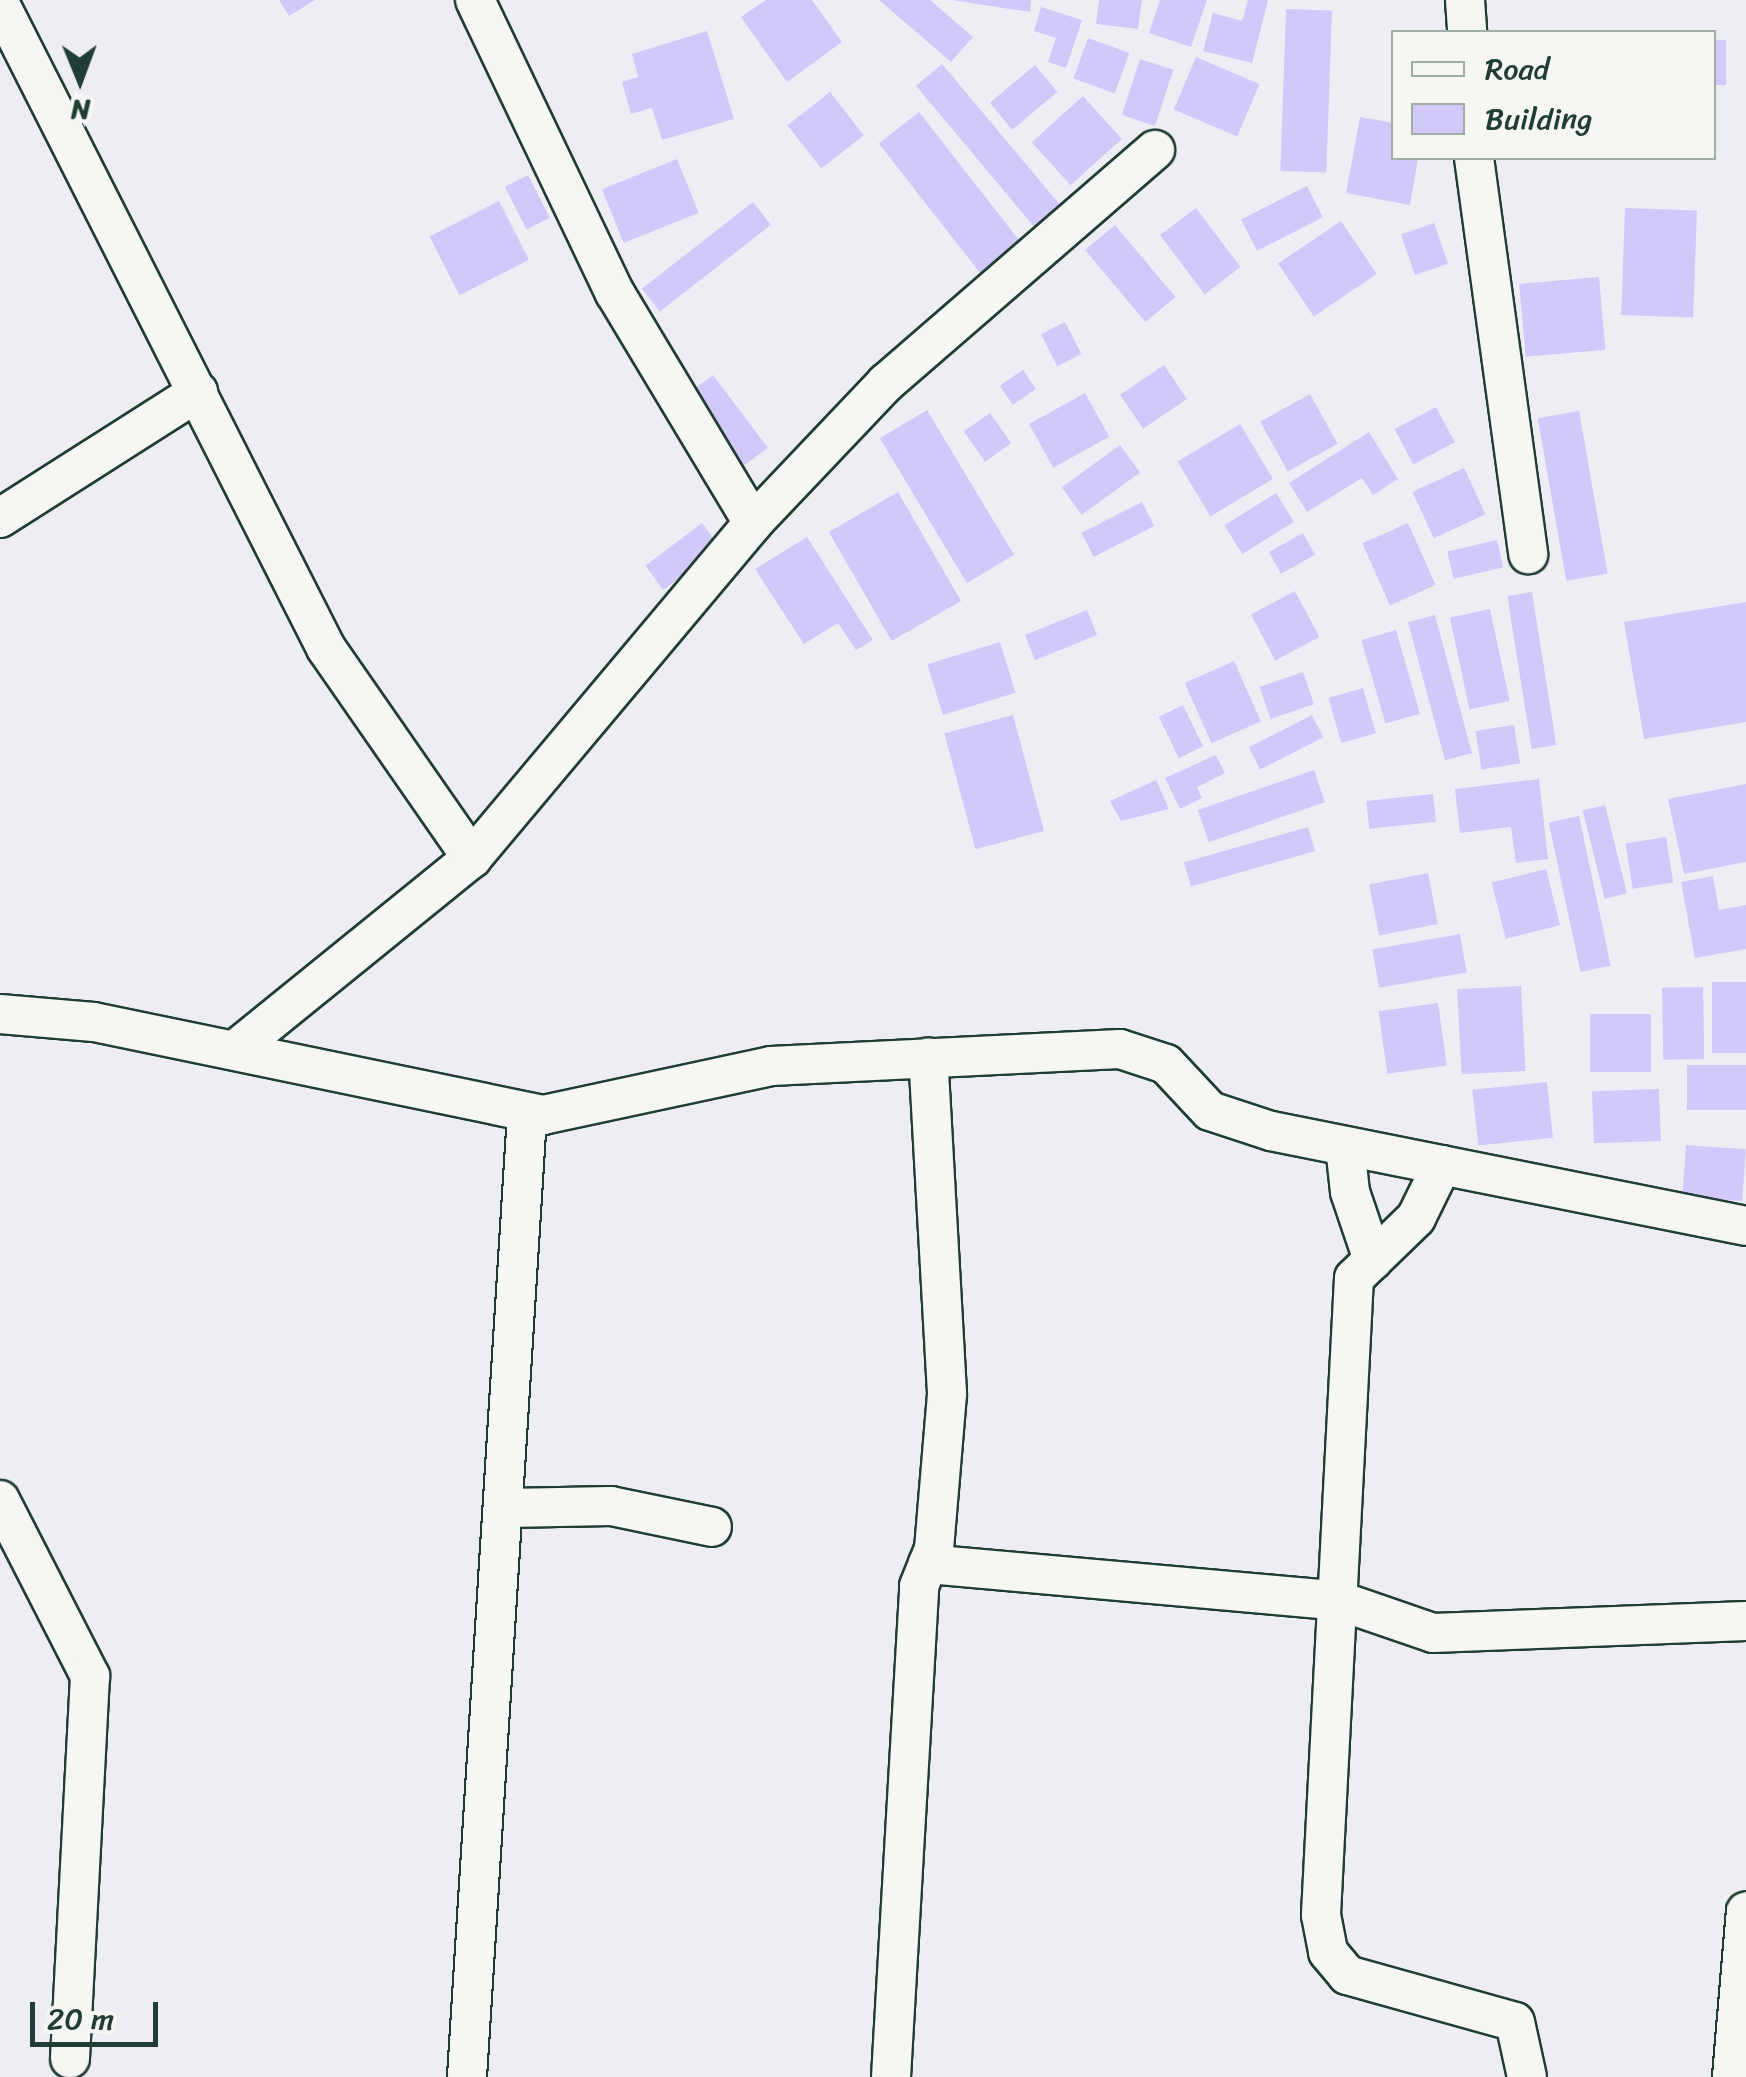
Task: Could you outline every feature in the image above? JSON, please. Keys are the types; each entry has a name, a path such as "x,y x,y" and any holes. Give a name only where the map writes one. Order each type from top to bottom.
{"street":[{"path":"475,0 615,293 753,523"},
{"path":"1465,0 1467,30"},
{"path":"0,4 326,648 472,858"},
{"path":"234,1050 472,858 753,523 886,383 1155,150"},
{"path":"1474,160 1528,554"},
{"path":"0,518 198,392"},
{"path":"0,1014 234,1050 526,1114 771,1066 1120,1049 1166,1064 1210,1111 1345,1146 1746,1226"},
{"path":"891,2077 919,1586 928,1564 947,1393 928,1058"},
{"path":"467,2077 507,1508 526,1114"},
{"path":"1345,1146 1350,1192 1373,1260"},
{"path":"1442,1165 1416,1218 1354,1278 1321,1916 1328,1952 1347,1976 1380,1988 1502,2014 1515,2022 1527,2077"},
{"path":"0,1500 90,1676 70,2058"},
{"path":"507,1508 611,1506 712,1527"},
{"path":"928,1564 1340,1601 1432,1633 1478,1636 1746,1621"},
{"path":"1732,2077 1746,1912"}],"building":[{"path":"279,0 315,0 289,16"},
{"path":"766,0 812,0 842,42 787,82 741,17"},
{"path":"879,0 930,0 973,37 951,62"},
{"path":"952,0 1031,0 1030,12"},
{"path":"1099,0 1142,0 1138,29 1096,24"},
{"path":"1160,0 1207,0 1191,47 1149,33"},
{"path":"1248,0 1268,0 1252,63 1203,51 1213,13 1242,21"},
{"path":"1041,7 1082,20 1066,68 1048,62 1056,38 1034,31"},
{"path":"1286,9 1332,11 1326,173 1280,171"},
{"path":"707,31 734,119 662,140 652,108 631,114 622,82 638,77 632,54"},
{"path":"1088,38 1129,53 1115,93 1073,78"},
{"path":"1716,40 1726,40 1726,85 1716,85"},
{"path":"1196,57 1260,84 1237,136 1174,109"},
{"path":"1140,59 1173,70 1155,126 1122,115"},
{"path":"942,64 1062,207 1036,229 916,86"},
{"path":"1035,65 1057,92 1012,130 990,103"},
{"path":"830,92 864,135 821,169 787,125"},
{"path":"1083,96 1122,139 1071,185 1032,142"},
{"path":"919,112 1026,249 986,281 879,143"},
{"path":"1360,117 1391,122 1391,160 1418,160 1410,205 1346,193"},
{"path":"677,159 699,213 624,243 602,189"},
{"path":"528,175 550,218 527,230 505,187"},
{"path":"1307,186 1323,217 1257,251 1241,220"},
{"path":"499,201 529,260 459,295 430,236"},
{"path":"753,202 771,225 660,312 642,289"},
{"path":"1196,208 1241,267 1205,294 1160,235"},
{"path":"1625,208 1697,211 1693,317 1621,315"},
{"path":"1341,221 1377,274 1314,317 1278,263"},
{"path":"1434,223 1448,264 1415,275 1401,234"},
{"path":"1115,225 1175,297 1146,322 1085,250"},
{"path":"1599,277 1605,350 1526,357 1519,284"},
{"path":"1065,322 1081,354 1057,366 1041,334"},
{"path":"1164,365 1187,399 1143,429 1120,395"},
{"path":"1023,370 1036,389 1013,405 1000,386"},
{"path":"713,375 768,448 740,469 685,396"},
{"path":"1085,393 1109,437 1053,468 1029,424"},
{"path":"1310,394 1338,444 1288,471 1260,422"},
{"path":"1436,407 1455,442 1413,464 1395,429"},
{"path":"927,410 1014,555 967,583 880,438"},
{"path":"1579,411 1608,573 1566,581 1538,418"},
{"path":"990,413 1011,443 985,462 964,431"},
{"path":"1240,424 1273,479 1210,516 1177,462"},
{"path":"1369,432 1398,479 1373,495 1362,478 1307,512 1289,483"},
{"path":"1120,445 1140,473 1082,515 1062,487"},
{"path":"1464,468 1486,514 1434,538 1412,492"},
{"path":"898,492 961,601 892,641 829,532"},
{"path":"1276,493 1294,522 1242,554 1224,525"},
{"path":"1142,502 1154,526 1094,557 1081,533"},
{"path":"702,523 720,547 663,590 645,566"},
{"path":"1408,523 1436,585 1390,605 1362,543"},
{"path":"1303,533 1315,555 1281,574 1269,552"},
{"path":"807,537 873,640 856,650 838,623 804,644 755,569"},
{"path":"1497,540 1503,567 1454,579 1447,551"},
{"path":"1295,591 1319,637 1275,660 1251,614"},
{"path":"1532,592 1556,745 1532,749 1507,596"},
{"path":"1746,602 1746,722 1644,739 1624,622"},
{"path":"1490,609 1510,701 1469,709 1450,618"},
{"path":"1087,610 1097,635 1035,660 1025,635"},
{"path":"1435,615 1472,753 1445,760 1408,622"},
{"path":"1396,630 1420,714 1385,724 1361,640"},
{"path":"1000,642 1015,693 943,715 927,664"},
{"path":"1234,661 1261,721 1212,743 1185,683"},
{"path":"1303,672 1314,704 1271,719 1260,687"},
{"path":"1363,688 1376,733 1341,743 1328,698"},
{"path":"1183,705 1203,746 1179,758 1159,717"},
{"path":"1013,715 1044,831 975,849 944,733"},
{"path":"1312,715 1323,737 1260,770 1249,747"},
{"path":"1514,725 1520,764 1482,770 1475,731"},
{"path":"1216,755 1225,773 1197,787 1202,798 1180,809 1165,778"},
{"path":"1314,770 1325,802 1209,842 1198,810"},
{"path":"1539,779 1548,859 1516,863 1511,827 1460,833 1455,789"},
{"path":"1156,780 1169,809 1121,821 1110,801"},
{"path":"1746,784 1746,862 1684,874 1668,799"},
{"path":"1433,794 1436,822 1369,829 1366,801"},
{"path":"1605,805 1627,893 1605,899 1583,811"},
{"path":"1579,816 1611,966 1580,972 1549,822"},
{"path":"1308,827 1315,851 1191,887 1184,863"},
{"path":"1666,837 1673,882 1633,889 1626,843"},
{"path":"1546,869 1560,925 1506,939 1492,883"},
{"path":"1428,873 1438,924 1379,935 1369,884"},
{"path":"1713,876 1719,910 1746,905 1746,949 1695,958 1681,882"},
{"path":"1460,934 1467,972 1379,988 1372,949"},
{"path":"1712,982 1746,982 1746,1053 1712,1053"},
{"path":"1521,986 1525,1071 1462,1074 1457,989"},
{"path":"1703,987 1704,1059 1663,1060 1662,988"},
{"path":"1438,1003 1447,1065 1387,1074 1379,1011"},
{"path":"1590,1014 1651,1014 1651,1072 1590,1072"},
{"path":"1687,1065 1746,1065 1746,1110 1687,1110"},
{"path":"1547,1082 1553,1138 1478,1146 1472,1090"},
{"path":"1659,1089 1661,1141 1594,1143 1592,1091"},
{"path":"1686,1145 1746,1149 1742,1201 1682,1197"}]}
